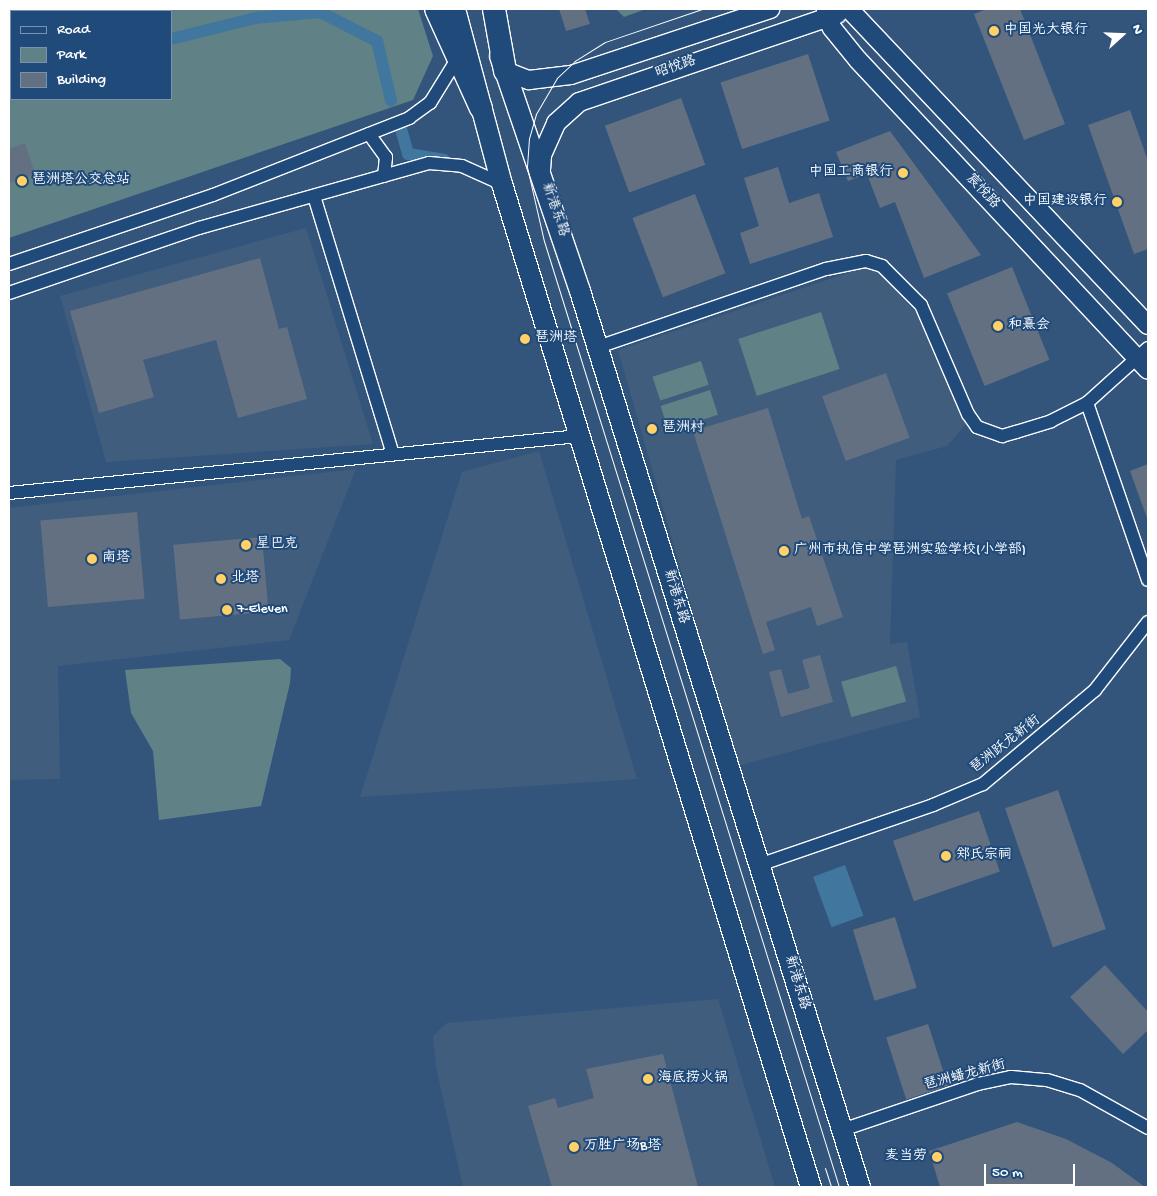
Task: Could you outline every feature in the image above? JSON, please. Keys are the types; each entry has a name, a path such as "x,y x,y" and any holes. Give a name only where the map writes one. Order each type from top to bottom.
{"highway":[{"path":"436,9 461,52"},
{"path":"442,9 461,52 481,108"},
{"path":"494,9 505,71"}],"main road":[{"path":"455,9 461,52"},
{"name":"新港东路","path":"484,9 541,170 598,347 860,1187"},
{"path":"481,108 502,184 579,436 811,1187"}],"street":[{"name":"昭悦路","path":"505,71 528,80 571,75 770,9"},
{"name":"昭悦路","path":"541,170 542,155 556,123 579,102 826,13 850,9"},
{"name":"宸悦路","path":"850,9 1148,325"},
{"name":"宸悦路","path":"826,13 858,60 1145,359"},
{"path":"9,264 212,195 409,118 430,104 461,52"},
{"path":"370,134 386,157 384,176"},
{"path":"9,293 199,228 428,163 442,162 480,172 502,184"},
{"path":"314,196 393,454"},
{"path":"598,347 826,269 866,261 882,266 921,305 968,414 977,427 989,434 1009,434 1051,421 1087,403 1145,359"},
{"path":"1087,403 1148,580"},
{"path":"9,493 579,436"},
{"name":"琶洲跃龙新街","path":"759,865 915,811 983,784 1095,690 1148,622"},
{"name":"琶洲蟠龙新街","path":"842,1130 978,1084 1011,1077 1047,1080 1080,1090 1148,1128"}],"shaded area":[{"path":"306,228 373,444 106,462 60,296"},
{"name":"广州市执信中学琶洲实验学校(小学部)","path":"872,265 921,318 966,424 947,446 896,460 890,644 907,642 920,717 737,766 618,350"},
{"path":"539,451 637,779 360,797 462,472"},
{"path":"356,469 289,640 58,666 60,779 9,780 9,508"},
{"path":"845,865 863,916 832,927 813,877"},
{"path":"718,999 775,1187 463,1187 436,1067 433,1036 447,1023"}],"green space":[{"path":"9,9 418,9 433,56 413,100 9,238"},
{"path":"616,9 646,9 624,17"},
{"path":"821,312 840,369 757,396 738,339"},
{"path":"701,361 709,385 660,401 652,377"},
{"path":"710,390 718,415 669,431 661,406"},
{"path":"280,659 291,668 290,683 261,806 159,820 153,751 131,713 125,670"},
{"path":"896,666 906,702 851,717 841,682"}],"building":[{"path":"559,9 585,9 590,24 566,31"},
{"path":"987,9 1020,9 1065,124 1024,140 974,14"},
{"path":"808,54 830,121 742,149 721,82"},
{"path":"681,98 705,165 629,192 605,126"},
{"path":"1130,110 1148,161 1148,249 1134,254 1088,125"},
{"path":"890,131 981,255 924,278 895,202 880,208 867,174 848,181 836,152"},
{"path":"25,143 35,174 9,183 9,149"},
{"path":"778,167 789,203 819,193 833,237 750,264 740,233 759,226 744,178"},
{"path":"695,194 725,273 663,297 632,218"},
{"path":"260,258 279,329 287,327 307,399 238,418 216,340 143,360 154,397 99,413 70,311"},
{"name":"和熹会","path":"1012,267 1049,360 985,386 947,293"},
{"path":"886,373 910,438 846,461 822,396"},
{"path":"768,408 802,519 809,516 843,617 817,626 811,607 766,622 775,650 763,654 693,431"},
{"path":"1148,464 1148,518 1147,518 1130,471"},
{"name":"南塔","path":"137,512 145,599 48,607 40,520"},
{"name":"北塔","path":"262,537 269,612 180,619 173,545"},
{"path":"820,655 833,702 781,717 769,672 781,669 788,694 810,688 802,660"},
{"path":"1058,790 1106,929 1053,947 1005,808"},
{"name":"郑氏宗祠","path":"979,811 1000,872 914,901 893,841"},
{"path":"895,917 917,988 875,1001 853,930"},
{"path":"1105,965 1148,1012 1148,1030 1123,1054 1070,997"},
{"path":"928,1024 948,1086 906,1099 886,1038"},
{"path":"663,1054 698,1187 552,1187 528,1106 555,1098 558,1108 594,1098 586,1069"},
{"path":"1017,1122 1066,1139 1112,1163 1145,1187 940,1187 929,1151"}],"waterway":[{"path":"172,39 255,18 320,12 377,41 391,100"},
{"path":"401,129 408,154 444,160"}],"tram line":[{"path":"702,9 605,42 575,61 557,78 536,114 529,138 527,167 544,241 839,1187"},
{"path":"825,1168 831,1187"}],"place":[{"name":"中国光大银行","path":"994,31"},
{"name":"中国工商银行","path":"903,173"},
{"name":"琶洲塔公交总站","path":"22,181"},
{"name":"中国建设银行","path":"1117,202"},
{"name":"和熹会","path":"998,326"},
{"name":"琶洲塔","path":"525,339"},
{"name":"琶洲村","path":"652,429"},
{"name":"星巴克","path":"246,545"},
{"name":"广州市执信中学琶洲实验学校(小学部)","path":"784,551"},
{"name":"南塔","path":"92,559"},
{"name":"北塔","path":"221,579"},
{"name":"7-Eleven","path":"227,610"},
{"name":"郑氏宗祠","path":"946,856"},
{"name":"海底捞火锅","path":"648,1079"},
{"name":"万胜广场B塔","path":"574,1147"},
{"name":"麦当劳","path":"937,1157"}]}
